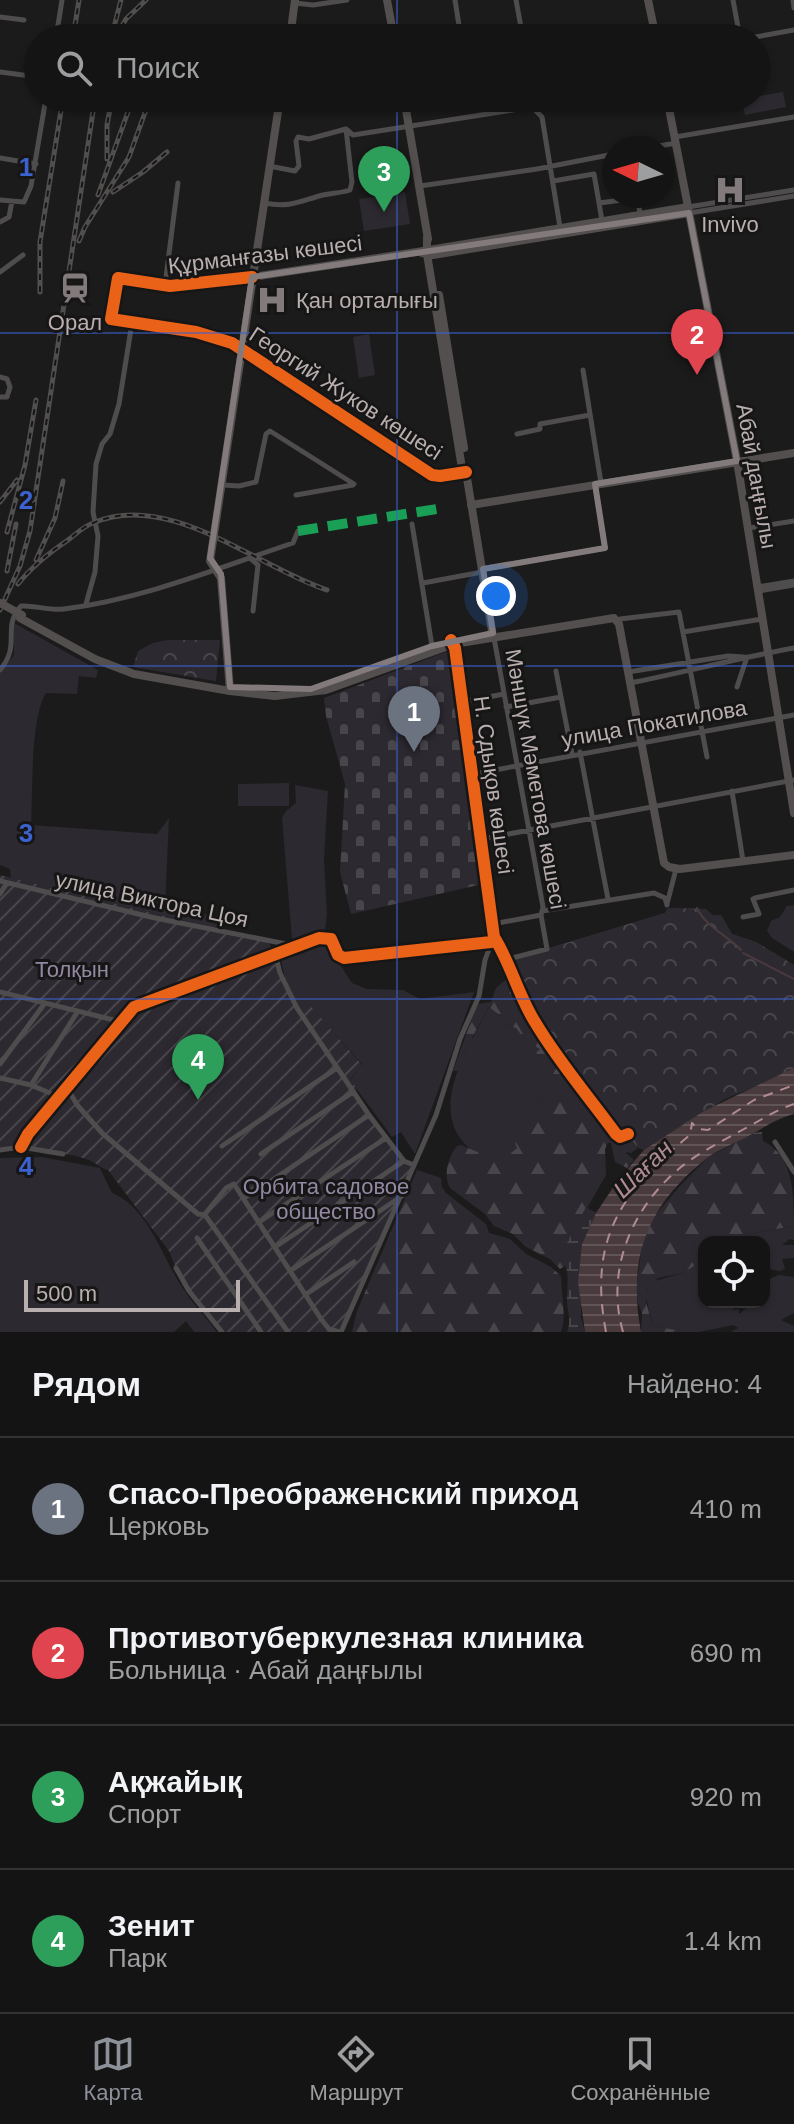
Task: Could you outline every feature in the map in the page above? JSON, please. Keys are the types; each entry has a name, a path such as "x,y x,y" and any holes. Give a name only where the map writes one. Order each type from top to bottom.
{"main road":[{"path":"387,0 391,24"},
{"path":"648,0 653,24"},
{"path":"292,24 295,2"},
{"path":"230,689 221,578 214,567 220,484 278,112"},
{"name":"Мәншүк Мәметова көшесі","path":"406,112 462,468 466,472 493,635"},
{"name":"Абай даңғылы","path":"670,112 737,461 794,813"},
{"name":"Құрманғазы көшесі","path":"536,235 560,228 689,210"},
{"name":"Құрманғазы көшесі","path":"252,277 689,210"},
{"path":"471,505 794,453"},
{"path":"0,605 18,618 126,668 230,689 311,689 453,642"},
{"path":"404,659 432,646 453,642 610,617 619,620 665,858 674,866 794,853"},
{"path":"674,866 743,860"}],"street":[{"path":"58,24 62,0"},
{"path":"295,2 313,5 347,0"},
{"path":"455,0 459,24"},
{"path":"516,0 519,24"},
{"path":"733,0 737,24"},
{"path":"793,0 794,8"},
{"path":"0,17 24,20"},
{"path":"770,34 794,30"},
{"path":"0,72 24,75"},
{"path":"0,200 24,202 36,164 44,112"},
{"path":"346,129 353,135 501,112"},
{"path":"538,112 542,117 560,228"},
{"path":"675,140 794,117"},
{"path":"269,166 295,171 299,166 298,137 309,139 346,129"},
{"path":"263,203 278,206 309,202 320,196 350,190 352,182 346,129"},
{"path":"419,186 602,156"},
{"path":"0,158 36,164"},
{"path":"553,181 594,174 602,224"},
{"path":"165,285 178,183"},
{"path":"689,210 794,193"},
{"path":"599,203 638,198 640,215"},
{"path":"0,222 9,217 12,201"},
{"path":"0,272 23,255"},
{"name":"Құрманғазы көшесі","path":"111,319 118,278 188,286 252,277"},
{"name":"Георгий Жуков көшесі","path":"111,319 217,337 242,348 432,475 466,472"},
{"path":"86,604 95,572 98,536 93,512 96,464 119,404 132,323"},
{"path":"423,583 605,548 583,370"},
{"path":"0,377 7,379 10,387 7,397 0,397"},
{"path":"517,434 540,429 540,424 590,415"},
{"path":"220,484 239,486 256,482 266,434 270,431 354,484 296,495"},
{"path":"748,529 794,521"},
{"path":"412,524 432,646"},
{"path":"0,670 11,653 18,609 25,606 55,609 113,600 169,586 214,567 293,543 298,531"},
{"path":"250,558 258,565 253,611"},
{"path":"758,589 794,583"},
{"path":"619,620 679,612 707,757"},
{"path":"683,632 762,619"},
{"name":"Мәншүк Мәметова көшесі","path":"493,635 529,829 547,949 508,959"},
{"name":"Н. Сдықов көшесі","path":"453,642 482,839 493,940"},
{"path":"632,683 794,648"},
{"path":"630,672 688,661 746,657"},
{"path":"737,687 746,657"},
{"path":"556,671 572,754"},
{"path":"462,702 504,694"},
{"path":"506,707 561,697"},
{"name":"улица Покатилова","path":"472,774 794,715"},
{"path":"580,752 608,899"},
{"path":"482,839 791,781"},
{"path":"732,791 743,860"},
{"path":"493,924 608,899 654,893 665,898 667,905 674,866"},
{"path":"0,894 3,882"},
{"name":"улица Виктора Цоя","path":"3,882 155,918 297,946"},
{"path":"743,917 759,914 753,899 794,890"},
{"path":"21,1147 28,1134 139,1004 319,938 328,938 335,943 338,955 344,958 493,940"},
{"path":"493,940 508,959 522,999 535,1023 616,1134 620,1137 628,1134"},
{"path":"205,1215 226,1188 234,1184 329,1329 340,1332 436,1115 460,1039 479,996 493,940"},
{"path":"275,953 290,995 337,1068 404,1161 414,1165"},
{"path":"0,992 122,1022"},
{"path":"0,1064 45,1003"},
{"path":"31,1085 78,1011"},
{"path":"222,1146 337,1068"},
{"path":"0,1078 31,1085 59,1097"},
{"path":"67,1088 78,1106 103,1134 198,1214 205,1215 288,1332"},
{"path":"261,1154 353,1092"},
{"path":"271,1181 369,1115"},
{"path":"259,1222 386,1138"},
{"path":"775,1142 794,1172"},
{"path":"0,1150 21,1147 63,1154"},
{"path":"275,1247 404,1161"},
{"path":"244,1198 258,1189"},
{"path":"290,1271 402,1195"},
{"path":"197,1238 261,1332"},
{"path":"305,1295 354,1262"},
{"path":"176,1268 189,1291 222,1332"}],"highlighted area":[{"path":"689,213 737,461 595,484 605,548 483,569 493,633 432,646 311,689 230,687 221,574 210,558 252,277"}],"green space":[{"path":"783,92 786,107 770,110 770,94"},
{"path":"405,192 410,224 364,231 359,199"},
{"path":"369,334 375,375 359,378 353,337"},
{"path":"14,623 98,670 96,678 79,676 77,694 46,693 35,737 31,825 157,834 169,818 165,907 220,917 218,927 11,878 10,869 0,865 0,673 14,655"},
{"path":"167,640 220,640 216,681 133,667 138,651"},
{"path":"451,650 483,884 351,914 340,872 345,784 324,698"},
{"path":"289,783 289,806 238,806 238,784"},
{"path":"295,785 328,791 324,859 327,915 325,929 292,939 282,818 296,803"},
{"path":"0,875 269,942 280,973 299,1007 307,1002 363,1066 350,1079 357,1089 354,1091 404,1161 414,1165 341,1332 219,1332 183,1286 169,1251 108,1170 71,1155 0,1151"},
{"path":"794,905 794,952 772,938 767,931 771,921 780,917 787,906"},
{"path":"668,908 706,909 712,915 721,915 732,934 756,942 794,965 623,1135 616,1134 612,1139 620,1142 628,1137 638,1148 631,1153 625,1152 634,1160 627,1168 615,1162 611,1143 608,1143 605,1149 606,1175 567,1243 545,1243 565,1261 567,1265 560,1269 550,1259 526,1247 513,1234 494,1226 485,1214 450,1188 447,1178 451,1155 461,1145 508,1165 508,1156 517,1148 514,1140 524,1132 524,1115 559,1090 543,1075 539,1065 545,1059 536,1053 540,1049 526,1041 516,1028 507,1026 502,1017 489,1007 472,1038 485,1037 485,1044 473,1055 466,1051 458,1071 453,1071 477,1004 491,1002 496,988 511,975 510,960 665,913"},
{"path":"668,908 706,909 712,915 721,915 732,934 756,942 794,965 794,1068 725,1099 644,1150 638,1148 595,1096 532,1009 510,960 665,913"},
{"path":"316,943 328,946 352,983 367,989 403,990 420,999 474,992 415,1154 401,1132 392,1137 350,1080 363,1065 307,1003 299,1007 285,979 280,955"},
{"path":"489,1007 502,1017 507,1026 516,1028 538,1046 559,1091 544,1098 525,1115 524,1133 508,1165 468,1147 456,1131 451,1114 451,1096 456,1077"},
{"path":"762,1132 763,1141 781,1156 786,1167 792,1190 794,1226 747,1236 698,1236 698,1264 683,1273 658,1278 647,1289 646,1302 653,1326 676,1330 641,1332 642,1313 635,1296 643,1238 652,1219 708,1157 754,1133"},
{"path":"42,1157 100,1168 112,1193 125,1200 145,1221 182,1287 217,1332 194,1332 186,1321 174,1332 0,1332 0,1158"},
{"path":"417,1170 441,1178 446,1193 486,1224 489,1233 510,1239 526,1254 561,1276 564,1312 561,1332 352,1332 357,1311"},
{"path":"586,1207 596,1213 582,1244 581,1318 585,1332 567,1332 566,1267 544,1242 567,1243"},
{"path":"794,1226 794,1240 790,1239 782,1245 794,1245 794,1258 782,1259 785,1269 770,1269 770,1236 747,1236"},
{"path":"698,1264 698,1308 734,1308 739,1309 739,1314 746,1308 770,1308 770,1279 779,1275 794,1277 794,1313 781,1320 794,1326 794,1332 731,1332 738,1328 734,1325 699,1332 673,1332 675,1330 653,1326 645,1294 651,1282 683,1273"}],"water":[{"name":"Шаған","path":"794,1068 794,1114 707,1158 686,1176 656,1214 646,1235 637,1280 641,1332 585,1332 578,1282 582,1244 596,1213 618,1180 644,1150 704,1111"}],"waterway":[{"path":"697,908 705,920 741,950"},
{"path":"743,953 794,979"}],"ferry route":[{"path":"606,1332 602,1299 606,1244 628,1198 645,1177 690,1135 692,1123 698,1129 708,1130 754,1100 794,1085"},
{"path":"623,1332 618,1309 621,1263 636,1220 649,1201 664,1183 696,1156 794,1104"}],"railway":[{"path":"75,24 79,0"},
{"path":"115,24 121,0"},
{"path":"123,24 146,0"},
{"path":"40,292 40,242 61,112"},
{"path":"0,610 20,566 30,531 93,112"},
{"path":"107,159 109,112"},
{"path":"98,195 128,112"},
{"path":"79,241 129,157 145,112"},
{"path":"113,192 167,152"},
{"path":"7,532 25,465 36,400"},
{"path":"0,502 17,480"},
{"path":"36,560 55,518 63,481"},
{"path":"18,584 41,560 83,528 122,515 152,516 182,524 327,590"},
{"path":"7,571 16,524"}],"marked path":[{"path":"298,531 437,509"}],"cycle path":[{"path":"252,277 170,286 118,278 111,319 196,332 232,343 432,475 466,472"},
{"path":"451,640 455,648 494,937 529,1012 554,1051 616,1134 620,1137 628,1134"},
{"path":"21,1147 28,1134 134,1007 319,938 331,939 338,955 344,958 491,942"}],"place":[{"name":"Invivo","path":"730,190"},
{"name":"Ақжайық","path":"384,212"},
{"name":"Орал","path":"75,288"},
{"name":"Қан орталығы","path":"272,300"},
{"name":"Противотуберкулезная клиника","path":"697,375"},
{"name":"Спасо-Преображенский приход","path":"414,752"},
{"name":"Зенит","path":"198,1100"}],"park label":[{"name":"Толқын","path":"72,969"},
{"name":"Орбита садовое общество","path":"326,1198"}]}
